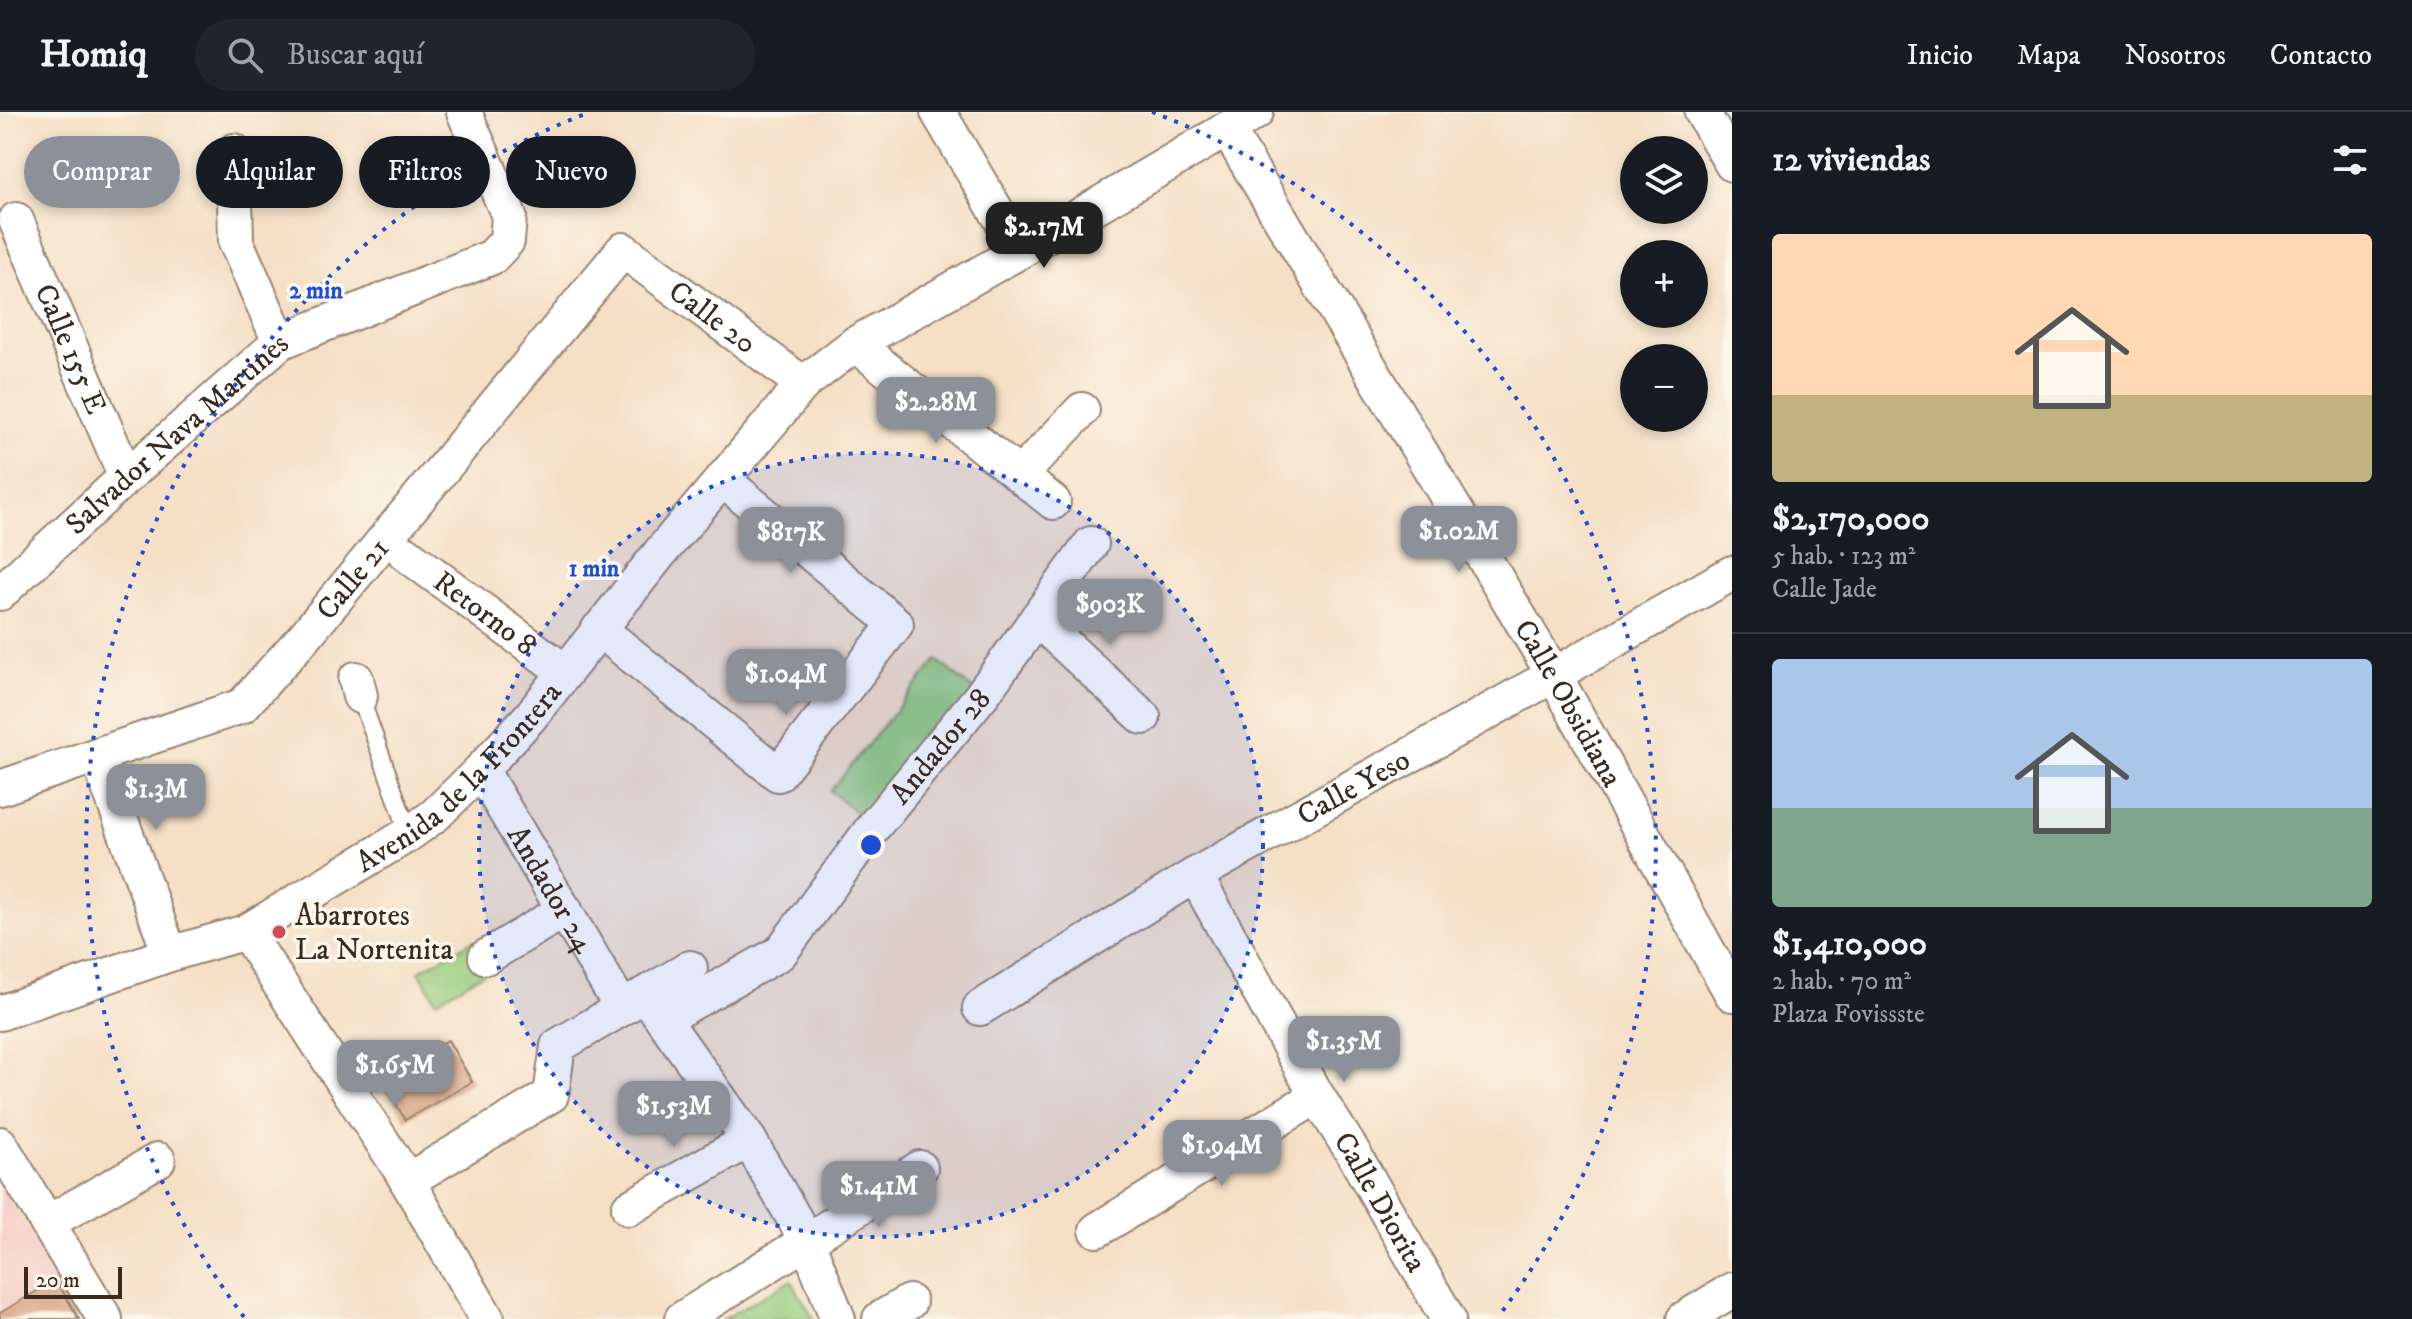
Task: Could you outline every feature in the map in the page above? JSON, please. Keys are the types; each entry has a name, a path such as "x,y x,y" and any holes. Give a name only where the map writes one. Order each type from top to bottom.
{"street":[{"name":"Salvador Nava Martines","path":"0,593 280,342 492,257 507,241 509,216 464,112"},
{"path":"938,112 1020,251"},
{"path":"1702,112 1732,164"},
{"name":"Avenida de la Frontera","path":"0,1013 170,954 246,932 409,834 435,815 530,717 660,553 803,384 855,344 1242,121"},
{"name":"Calle Obsidiana","path":"1242,121 1732,994"},
{"path":"235,208 236,242 280,342"},
{"name":"Calle 155 E","path":"16,220 126,477"},
{"name":"Calle 20","path":"623,250 803,384"},
{"name":"Calle 21","path":"15,783 242,706 305,636 623,250"},
{"path":"855,344 1053,502"},
{"path":"1020,475 1082,410"},
{"path":"599,629 778,774 896,624 723,480"},
{"name":"Andador 28","path":"407,1181 551,1095 558,1046 643,1007 780,953 874,826 981,696 1091,544"},
{"name":"Retorno 8","path":"405,553 565,672"},
{"name":"Calle Yeso","path":"980,1008 1195,875 1732,573"},
{"path":"1037,619 1143,717"},
{"path":"97,755 170,954"},
{"name":"Andador 24","path":"481,770 565,910 749,1140 807,1241 838,1319"},
{"name":"Calle Diorita","path":"1195,875 1317,1096 1448,1319"},
{"path":"486,957 565,910"},
{"path":"246,932 407,1181 487,1319"},
{"name":"Andador 28","path":"643,1007 690,968"},
{"path":"1097,1230 1317,1096"},
{"path":"629,1208 749,1140"},
{"path":"0,1144 105,1319"},
{"path":"47,1223 158,1160"},
{"path":"682,1319 920,1168"},
{"path":"1684,1319 1732,1290"}],"lane":[{"path":"358,687 409,834"}],"shaded area":[{"path":"0,1185 50,1267 81,1319 0,1319"}],"green space":[{"path":"937,660 981,696 874,826 830,791"},
{"path":"474,940 491,969 436,1001 419,971"},
{"path":"791,1280 814,1319 724,1319"}],"building":[{"path":"448,1040 472,1082 405,1120 381,1078"},
{"path":"56,1280 79,1319 0,1319 0,1313"}],"place":[{"name":"Abarrotes La Nortenita","path":"279,932"}]}
